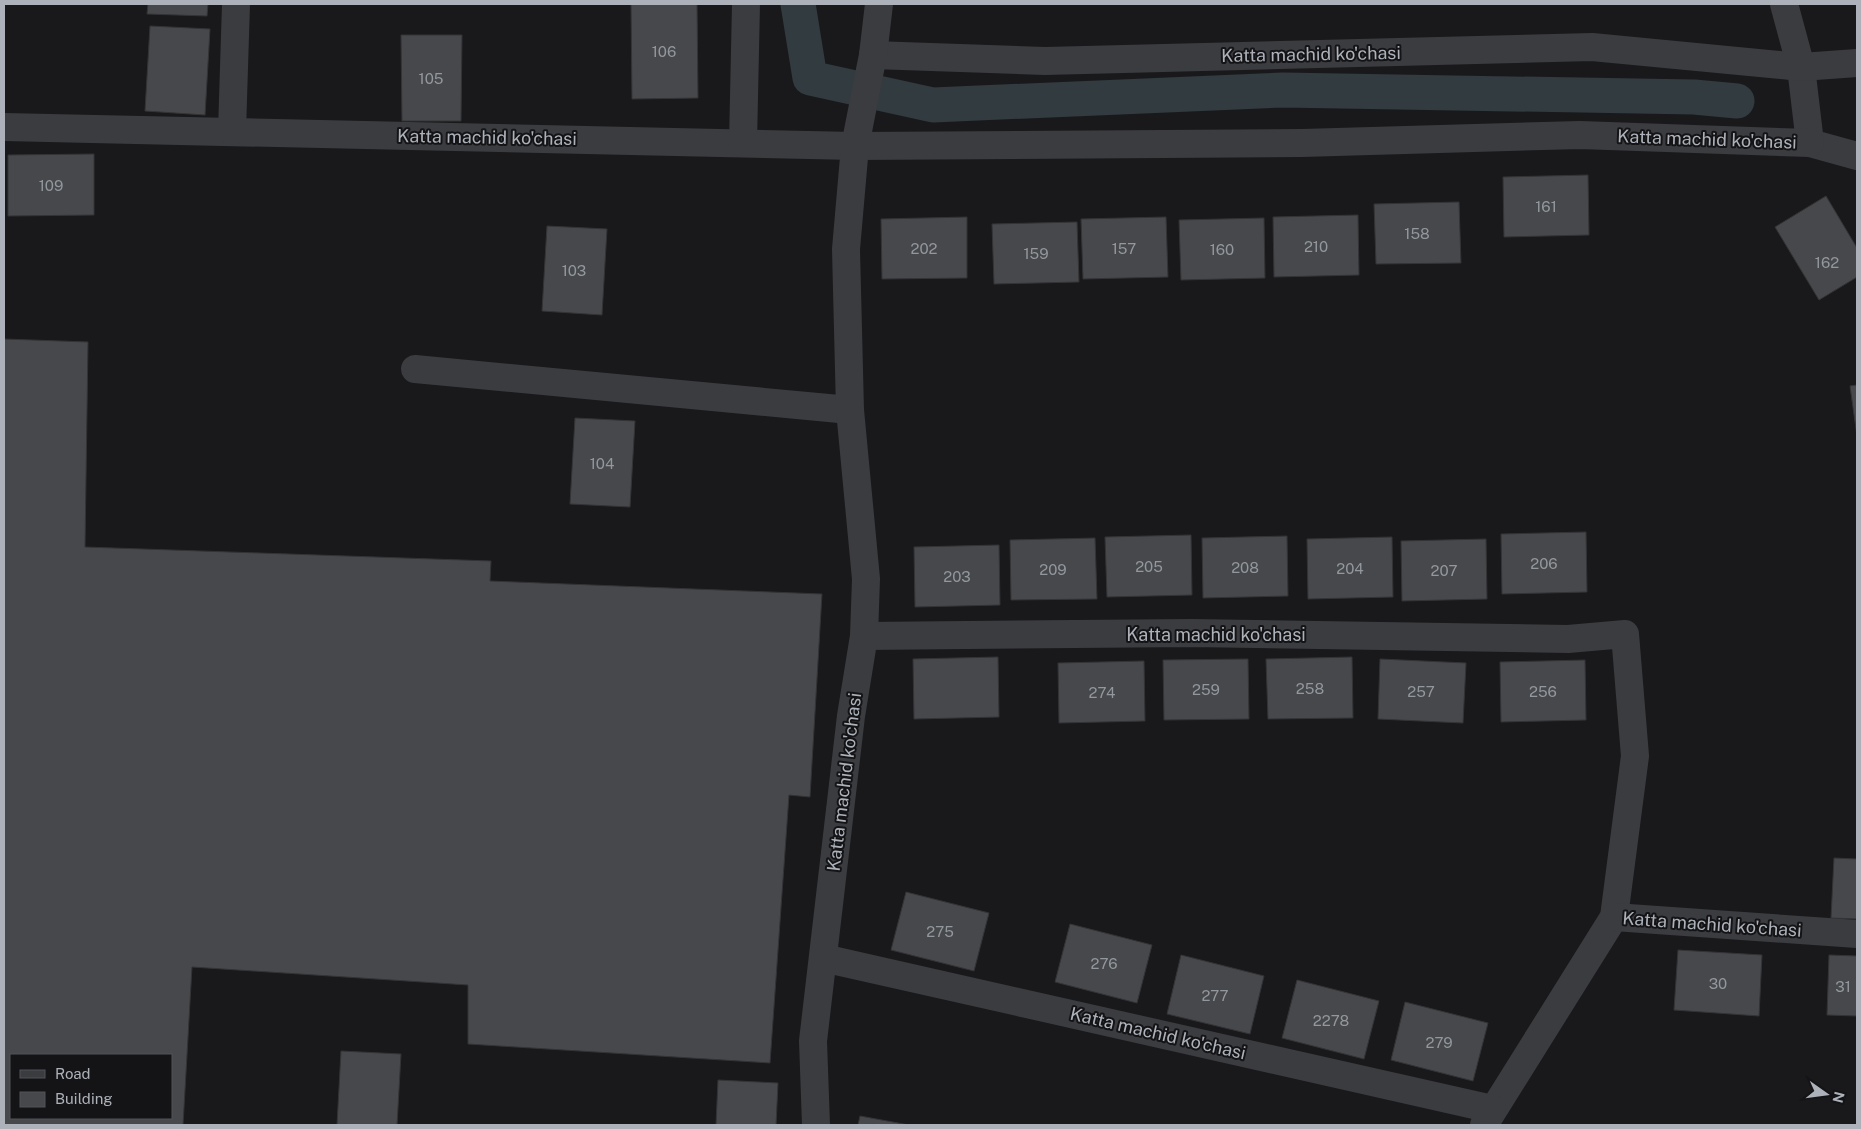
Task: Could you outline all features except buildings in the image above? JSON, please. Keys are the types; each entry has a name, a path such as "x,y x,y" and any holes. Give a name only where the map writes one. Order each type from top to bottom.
{"street":[{"path":"232,131 236,4"},
{"path":"743,143 746,4"},
{"path":"855,146 873,55 879,4"},
{"name":"Katta machid ko'chasi","path":"1784,4 1801,67 1810,143"},
{"name":"Katta machid ko'chasi","path":"873,55 1045,61 1592,47 1801,67 1857,63"},
{"name":"Katta machid ko'chasi","path":"4,127 855,146 1302,143 1580,135 1810,143 1857,156"},
{"name":"Katta machid ko'chasi","path":"816,1125 814,1041 851,716 864,636 866,578 850,410 846,249 855,146"},
{"path":"415,369 850,410"},
{"name":"Katta machid ko'chasi","path":"824,958 1488,1117 1614,918 1635,756 1625,634 1568,639 1192,633 864,636"},
{"name":"Katta machid ko'chasi","path":"1614,918 1857,934"}],"waterway":[{"path":"798,4 810,78 933,105 1283,90 1694,97 1737,101"}]}
